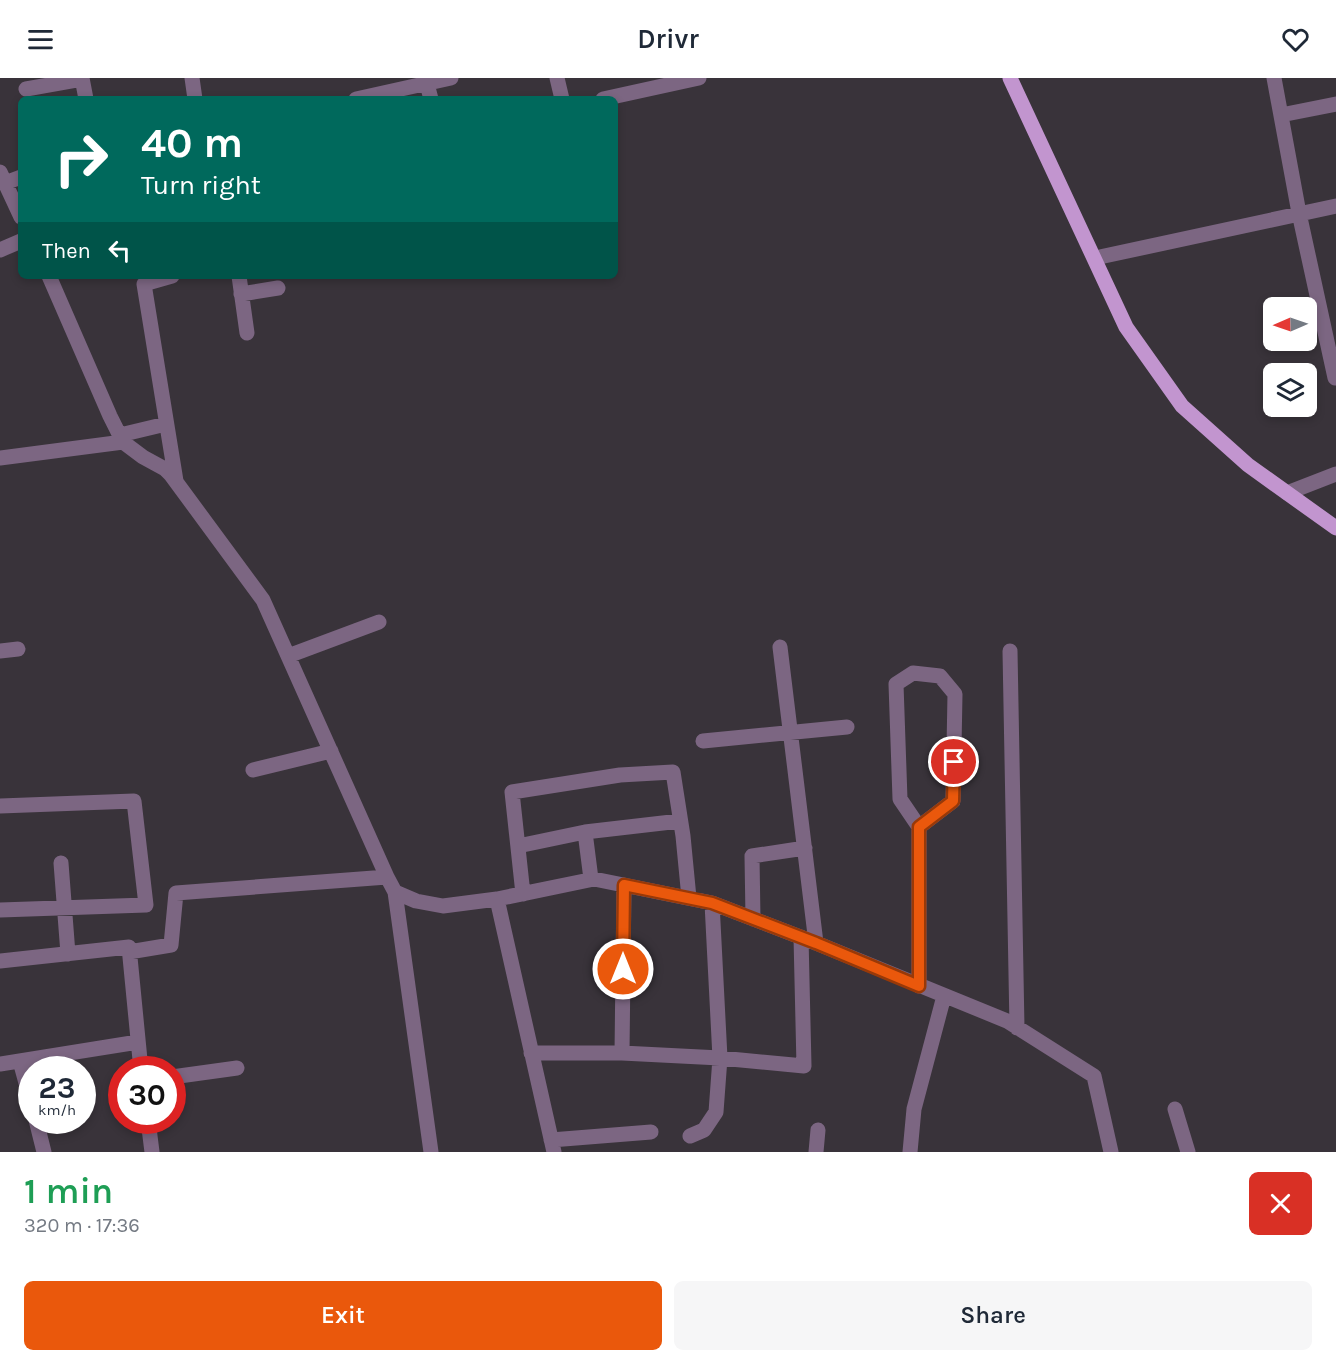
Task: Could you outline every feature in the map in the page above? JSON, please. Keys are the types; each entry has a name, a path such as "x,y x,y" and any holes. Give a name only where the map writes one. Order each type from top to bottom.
{"main road":[{"path":"1010,78 1126,327 1182,406 1248,465 1336,528"}],"street":[{"path":"192,78 195,96"},
{"path":"370,96 452,78"},
{"path":"557,78 561,96"},
{"path":"617,96 699,78"},
{"path":"1274,78 1299,213 1335,378"},
{"path":"26,89 82,79 85,96"},
{"path":"427,84 430,96"},
{"path":"1281,115 1336,104"},
{"path":"18,177 3,178 18,210"},
{"path":"1095,258 1336,206"},
{"path":"0,250 18,242"},
{"path":"50,279 110,416 122,438 143,457 165,469 176,481 263,600 395,892 431,1152"},
{"path":"162,279 144,284 176,481"},
{"path":"238,279 247,333"},
{"path":"241,294 278,288"},
{"path":"0,458 122,438 166,424"},
{"path":"1287,493 1336,474"},
{"path":"288,656 379,622"},
{"path":"780,647 816,943"},
{"path":"0,651 18,649"},
{"path":"1010,651 1017,1028"},
{"path":"919,827 953,801 955,694 940,676 913,674 896,684 900,799 919,827 919,986"},
{"path":"703,741 847,727"},
{"path":"254,771 331,751"},
{"path":"523,894 512,792 620,775 673,772 689,898"},
{"path":"0,806 134,801 146,905 0,910"},
{"path":"518,846 585,832 680,821"},
{"path":"585,832 591,879"},
{"path":"753,919 752,856 805,848"},
{"path":"61,863 68,954"},
{"path":"129,952 171,945 176,893 387,877"},
{"path":"395,892 416,901 442,906 497,900 594,879 712,903 1007,1021 1094,1076 1111,1152"},
{"path":"622,1053 624,885"},
{"path":"497,900 553,1146 651,1132"},
{"path":"690,1136 704,1130 716,1112 720,1058 712,903"},
{"path":"531,1053 622,1053 720,1058 804,1066 801,937"},
{"path":"0,961 129,947 140,1056"},
{"path":"910,1152 914,1109 944,996"},
{"path":"51,1056 138,1042"},
{"path":"0,1064 18,1061"},
{"path":"186,1075 237,1068"},
{"path":"1174,1109 1188,1152"},
{"path":"816,1152 818,1130"},
{"path":"40,1134 44,1152"},
{"path":"150,1134 152,1152"}],"route":[{"path":"623,969 624,885 712,903 919,986 919,827 953,801 954,762"}]}
